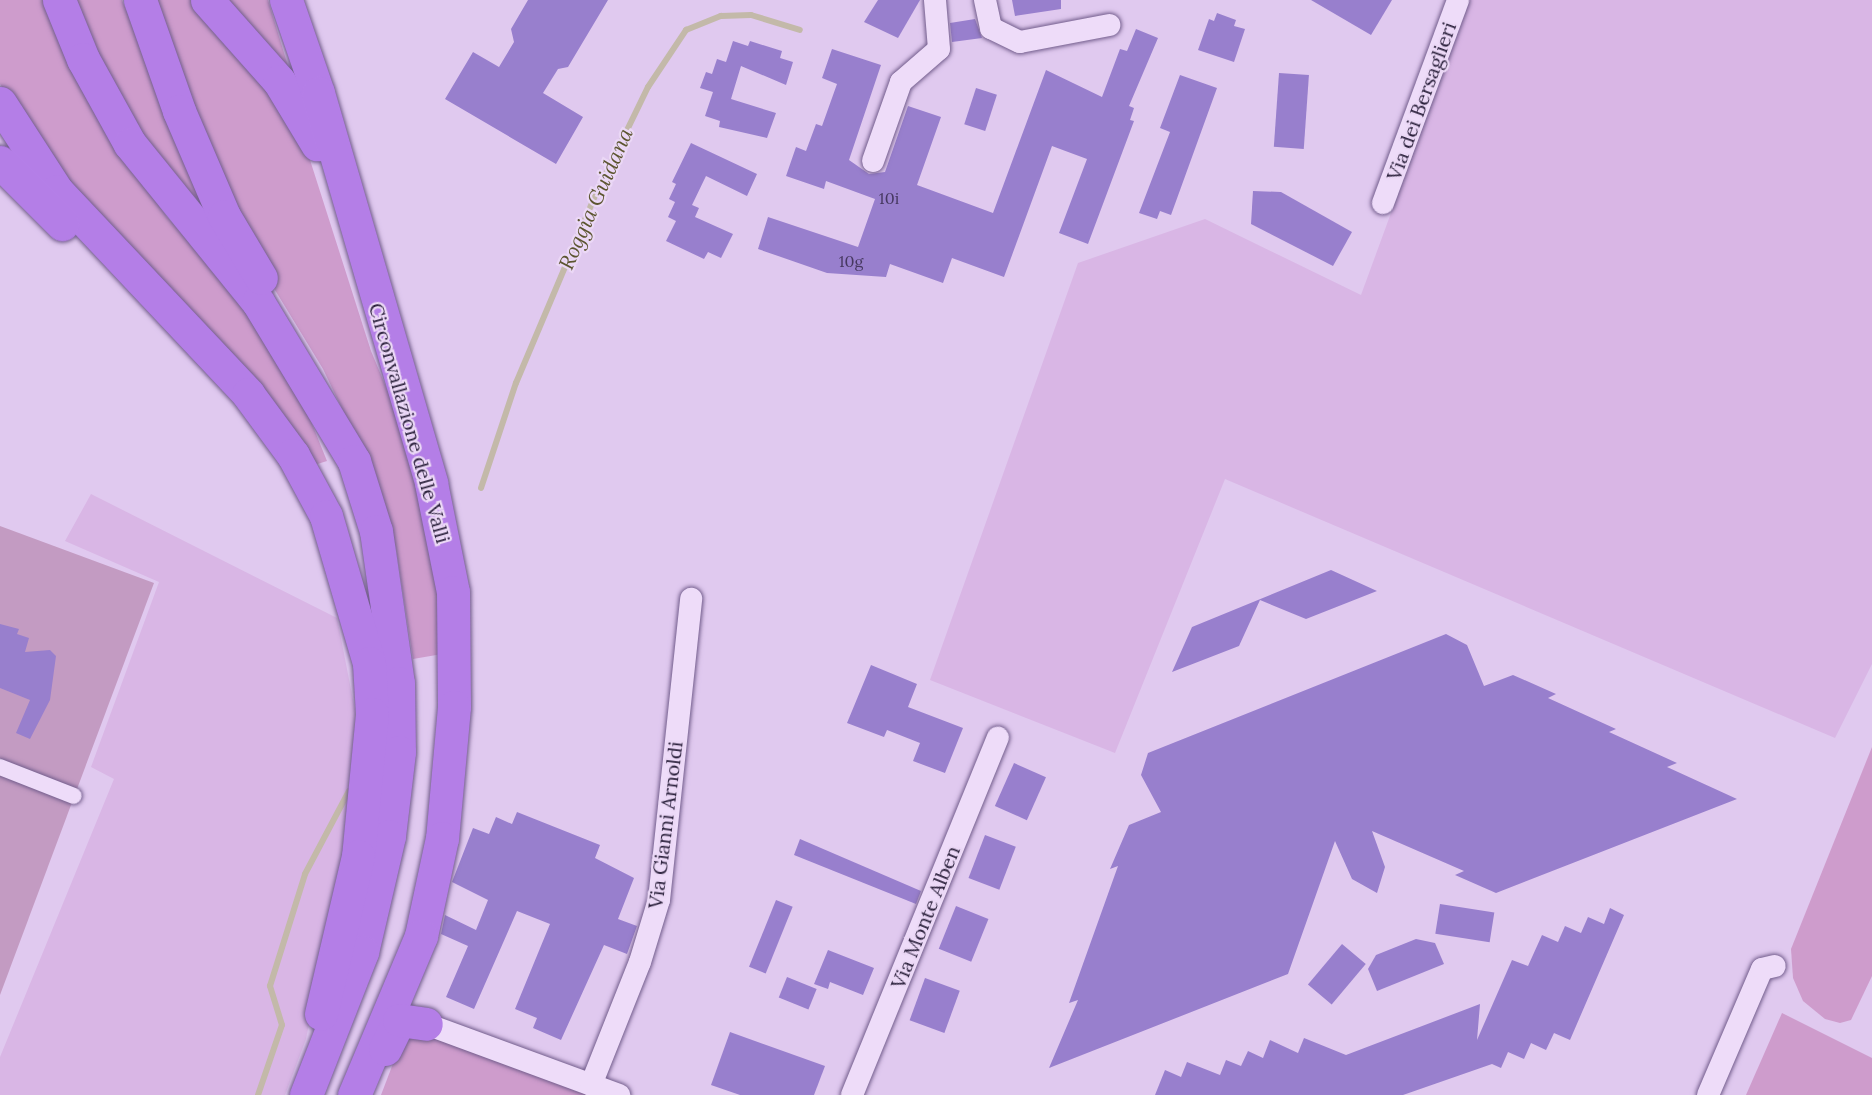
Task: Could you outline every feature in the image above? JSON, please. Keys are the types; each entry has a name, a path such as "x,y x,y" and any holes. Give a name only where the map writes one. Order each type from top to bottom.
{"highway":[{"path":"59,0 83,59 130,144 258,302 354,461"},
{"path":"140,0 179,111 224,216 320,374 354,461 376,531 388,602 398,683 399,752 375,911 306,1095"},
{"path":"207,0 297,104 346,199"},
{"name":"Circonvallazione delle Valli","path":"286,0 318,93 346,199 431,483 447,554 455,641 450,769 421,936 354,1095"},
{"path":"298,0 318,93"},
{"path":"0,103 57,191 248,394 293,455 326,516 369,663 372,714 358,856 320,1018 318,1064"},
{"path":"0,162 240,401 305,500 337,574 360,664 367,762"},
{"path":"366,1095 395,1024 406,1018 426,1024"}],"street":[{"path":"873,160 902,82 939,49 935,0"},
{"path":"985,0 992,28 1020,42 1109,25"},
{"name":"Via dei Bersaglieri","path":"1383,203 1458,0"},
{"name":"Via Gianni Arnoldi","path":"592,1080 640,962 659,900 691,599"},
{"name":"Via Monte Alben","path":"852,1095 998,738"},
{"path":"0,767 74,796"},
{"path":"1708,1095 1762,969 1775,966"},
{"path":"426,1024 592,1080 620,1095"}],"shaded area":[{"path":"0,0 48,0 105,126 167,217 228,284 308,414 327,461 308,467 69,194 0,84"},
{"path":"76,0 122,0 206,206 175,181 138,130 101,62"},
{"path":"146,0 195,0 303,138 371,351 417,461 448,653 413,659 396,548 364,455 323,369 264,272"},
{"path":"212,0 268,0 291,76"},
{"path":"1469,0 1872,0 1872,664 1835,738 1225,479 1115,753 930,680 1078,263 1205,219 1361,295"},
{"path":"91,494 337,618 355,710 357,784 306,1039 285,1095 0,1095 0,1057 114,779 91,767 159,582 65,541"},
{"path":"0,526 154,583 0,995"},
{"path":"1872,747 1872,976 1851,1020 1840,1023 1825,1019 1803,1001 1793,978 1791,949"},
{"path":"1782,1013 1872,1058 1872,1095 1746,1095"},
{"path":"407,1027 591,1095 381,1095"}],"building":[{"path":"528,0 608,0 568,67 558,69 543,93 583,117 556,164 445,99 473,52 499,67 514,42 511,29"},
{"path":"878,0 920,0 898,38 864,22"},
{"path":"1012,0 1061,0 1061,9 1015,16"},
{"path":"1311,0 1392,0 1371,35"},
{"path":"1217,13 1236,20 1234,26 1245,29 1234,62 1198,50 1209,19 1214,21"},
{"path":"975,19 982,38 952,42 950,23"},
{"path":"1136,29 1158,38 1129,106 1134,108 1130,120 1134,121 1088,244 1059,233 1087,159 1052,146 1004,277 952,258 943,283 890,264 886,277 827,273 758,249 768,217 858,247 875,199 826,181 824,189 786,176 796,147 806,151 816,124 822,126 837,84 822,78 832,49 881,65 849,160 869,174 885,172 908,106 941,117 917,185 993,213 1046,70 1102,97 1120,49 1127,51"},
{"path":"733,41 748,46 750,41 782,51 780,58 793,62 786,85 741,66 731,99 776,113 767,138 719,127 720,121 705,116 713,92 700,88 706,72 712,74 717,59 726,62"},
{"path":"1279,73 1309,75 1304,149 1274,147"},
{"path":"1180,75 1217,88 1171,215 1160,211 1157,219 1139,213 1170,132 1160,128"},
{"path":"976,88 997,95 985,131 964,124"},
{"path":"691,143 757,174 747,196 706,176 692,205 699,208 695,217 733,234 721,258 708,252 704,259 666,241 676,221 668,217 675,202 669,199 676,184 672,182"},
{"path":"1253,191 1281,192 1352,232 1333,266 1251,224"},
{"path":"1331,570 1377,591 1306,619 1260,600 1239,646 1172,672 1192,627"},
{"path":"0,624 19,629 17,634 29,638 25,652 50,650 56,656 50,700 30,739 16,733 30,700 0,688"},
{"path":"1446,634 1467,645 1484,686 1513,675 1556,694 1548,698 1616,729 1609,732 1677,763 1667,767 1737,799 1496,893 1455,875 1464,871 1372,831 1385,867 1377,893 1352,879 1335,841 1288,974 1049,1068 1078,1000 1069,1003 1118,866 1110,869 1129,825 1161,812 1141,775 1148,753"},
{"path":"871,665 917,684 908,707 963,728 945,773 913,761 920,743 887,730 884,737 847,723"},
{"path":"1014,763 1046,777 1027,820 995,806"},
{"path":"517,812 600,845 595,858 634,878 618,919 637,926 627,954 604,945 561,1040 533,1028 537,1018 515,1009 550,924 517,911 474,1009 446,997 468,946 441,934 445,915 476,930 488,900 452,882 473,828 489,834 496,817 512,824"},
{"path":"985,835 1016,847 999,890 969,878"},
{"path":"800,839 921,891 916,904 794,855"},
{"path":"776,900 793,907 766,974 749,967"},
{"path":"1440,904 1494,913 1490,942 1435,934"},
{"path":"956,906 988,919 971,962 939,949"},
{"path":"1610,908 1624,915 1570,1040 1554,1033 1546,1050 1531,1043 1524,1059 1508,1052 1501,1068 1492,1064 1403,1095 1155,1095 1165,1070 1181,1077 1187,1062 1220,1075 1226,1060 1241,1066 1248,1051 1263,1058 1270,1040 1298,1053 1304,1038 1346,1055 1480,1004 1477,1040 1512,960 1528,966 1542,935 1558,942 1565,926 1581,933 1588,917 1604,924"},
{"path":"1416,939 1435,943 1444,964 1377,991 1368,969 1376,955"},
{"path":"1342,944 1366,964 1332,1005 1308,985"},
{"path":"828,950 874,968 863,995 830,982 828,989 814,984"},
{"path":"787,977 817,989 808,1009 779,997"},
{"path":"925,978 960,991 944,1033 910,1020"},
{"path":"730,1032 825,1066 814,1095 740,1095 711,1085"}],"waterway":[{"name":"Roggia Guidana","path":"481,488 516,383 596,194 648,87 686,30 721,16 751,15 800,30"},
{"name":"Roggia Guidana","path":"258,1095 282,1025 270,986 305,874 349,791"}]}
